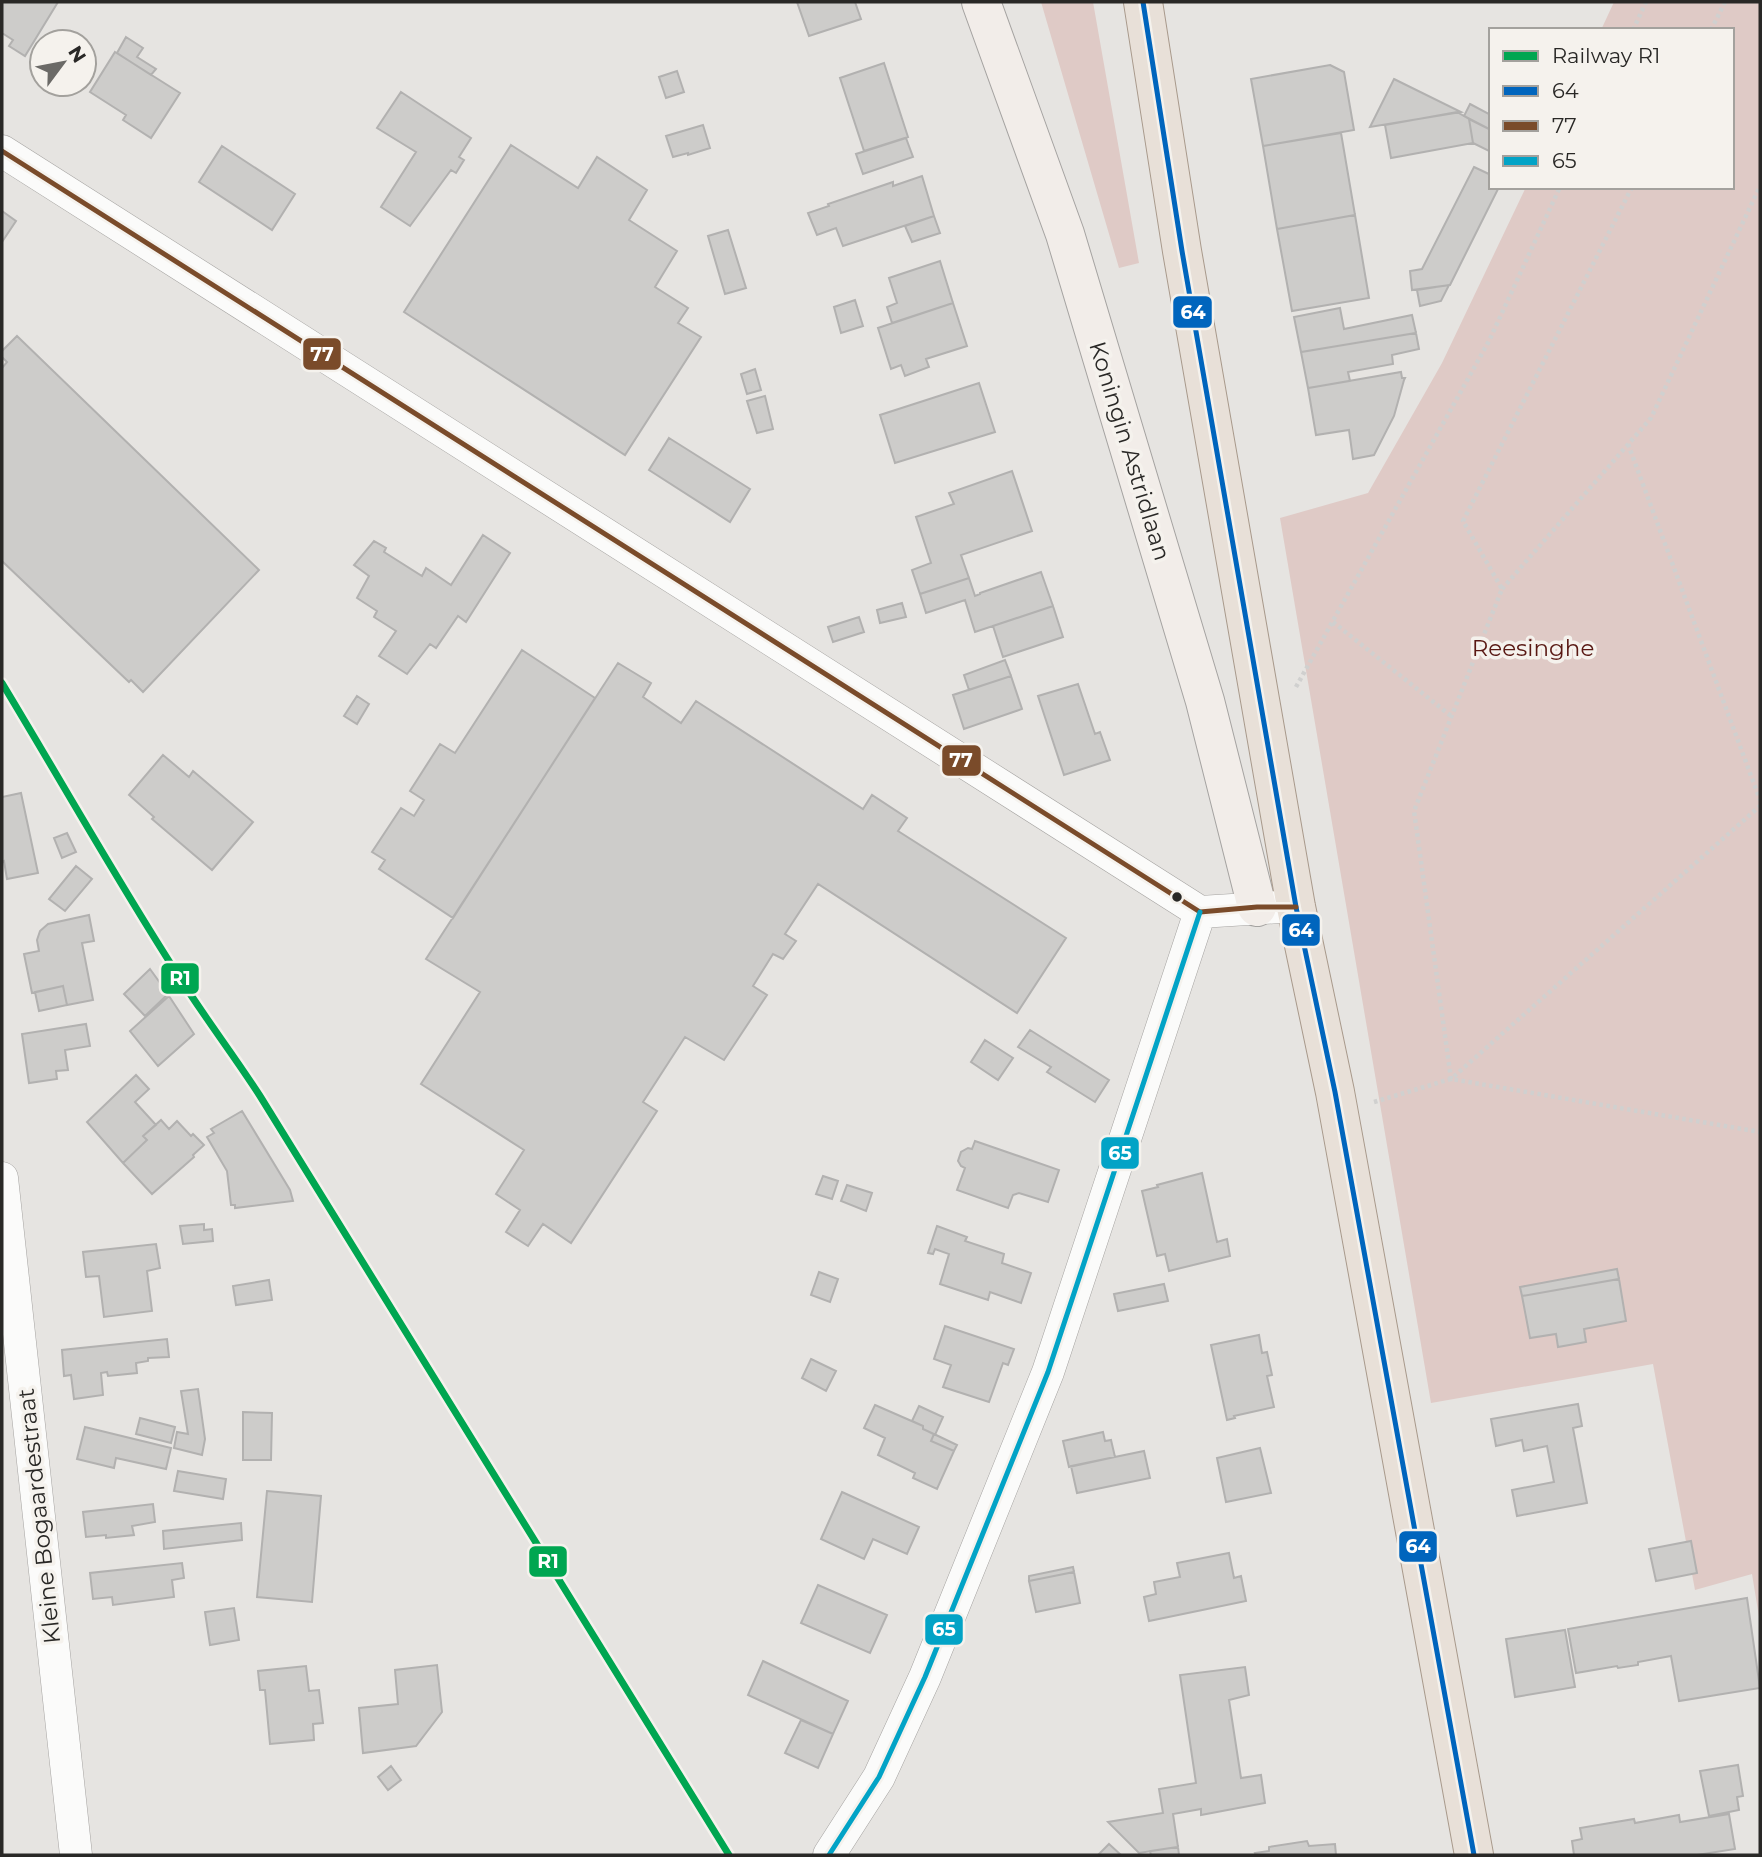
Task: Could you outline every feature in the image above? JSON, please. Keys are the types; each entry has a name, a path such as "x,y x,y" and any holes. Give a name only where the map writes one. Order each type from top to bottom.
{"main road":[{"name":"Koningin Astridlaan","path":"981,2 1069,247 1201,688 1256,907"},
{"path":"1143,2 1182,251 1267,740 1339,1112 1474,1855"}],"street":[{"path":"2,151 1200,912 1297,906"},
{"path":"829,1855 879,1777 925,1677 1048,1372 1200,912"},
{"name":"Kleine Bogaardestraat","path":"2,1178 76,1855"}],"path":[{"path":"1634,28 1646,2"},
{"path":"1712,28 1725,2"},
{"path":"1451,1079 1414,811 1502,589 1651,418 1760,186"},
{"path":"1267,740 1489,341 1559,189"},
{"path":"1502,589 1463,522 1631,189"},
{"path":"1628,444 1760,800"},
{"path":"1333,622 1451,716"},
{"path":"1339,1112 1451,1079 1760,806"},
{"path":"1451,1079 1760,1132"}],"green space":[{"path":"1041,2 1093,2 1139,263 1119,268"},
{"name":"Reesinghe","path":"1614,2 1760,2 1760,1623 1752,1574 1695,1590 1653,1364 1431,1403 1280,518 1368,493 1442,363 1525,189 1734,189 1734,28 1602,28"}],"building":[{"path":"2,2 58,2 42,28 28,28 28,51 25,56 9,46 13,40 2,33"},
{"path":"797,2 855,2 861,19 809,36"},
{"path":"126,37 143,48 137,57 156,69 151,75 117,53"},
{"path":"115,52 180,93 151,138 123,120 126,115 98,97 98,79"},
{"path":"884,63 908,137 864,151 840,78"},
{"path":"1330,65 1344,72 1354,130 1263,146 1251,79"},
{"path":"677,71 684,92 666,98 659,77"},
{"path":"1394,79 1461,112 1370,127"},
{"path":"401,92 471,138 459,157 464,160 456,173 451,170 410,226 381,207 416,152 377,128"},
{"path":"1470,104 1489,114 1489,129 1464,116"},
{"path":"1457,112 1469,119 1473,143 1391,158 1385,125"},
{"path":"1469,119 1489,129 1489,151 1473,143"},
{"path":"703,125 710,148 673,157 666,136"},
{"path":"1341,133 1355,215 1277,229 1263,146"},
{"path":"906,138 913,157 863,174 856,154"},
{"path":"511,145 578,188 597,157 647,190 629,220 677,251 655,287 688,308 678,323 701,337 625,455 404,312"},
{"path":"222,146 295,194 272,230 199,182"},
{"path":"1474,167 1489,174 1489,189 1498,189 1450,285 1412,290 1410,271 1422,269"},
{"path":"922,176 934,216 843,246 836,228 817,235 808,213 893,182 893,186"},
{"path":"2,211 16,221 2,242"},
{"path":"1355,215 1369,298 1292,311 1277,229"},
{"path":"934,216 940,233 912,242 905,226"},
{"path":"728,230 746,288 725,294 708,236"},
{"path":"940,261 953,303 892,323 887,307 897,303 889,278"},
{"path":"1449,285 1441,301 1420,306 1417,290"},
{"path":"855,300 863,326 841,333 834,307"},
{"path":"953,303 967,346 926,359 929,367 905,376 901,365 891,369 878,328"},
{"path":"1340,308 1344,329 1412,315 1416,333 1301,352 1294,317"},
{"path":"1416,333 1419,349 1392,355 1393,364 1348,372 1350,381 1308,388 1301,352"},
{"path":"17,336 259,570 143,692 131,680 129,682 2,561 2,368 7,362 2,357 2,351"},
{"path":"755,369 761,390 747,394 741,374"},
{"path":"1401,372 1402,378 1405,378 1394,416 1374,455 1353,459 1349,430 1316,435 1308,388"},
{"path":"979,383 995,432 895,463 880,415"},
{"path":"765,396 773,429 757,433 747,401"},
{"path":"669,438 750,489 730,522 649,470"},
{"path":"1012,471 1032,531 961,555 969,578 920,594 912,570 931,563 916,517 954,504 949,493"},
{"path":"483,535 510,553 466,622 458,616 436,648 430,644 407,674 379,656 396,631 374,617 377,611 357,598 369,576 354,565 374,541 386,548 384,552 422,576 426,568 451,585"},
{"path":"1041,572 1053,606 975,632 965,600 926,613 920,594 969,578 975,596"},
{"path":"902,603 906,617 880,623 877,610"},
{"path":"1053,606 1063,637 1003,657 993,626"},
{"path":"859,617 864,632 833,642 828,627"},
{"path":"522,650 595,698 453,918 379,869 385,860 372,852 401,808 414,816 424,800 410,791 440,744 455,753"},
{"path":"1005,660 1011,676 969,690 964,675"},
{"path":"618,663 651,683 643,697 681,723 696,701 863,809 872,795 907,818 898,831 1066,938 1017,1013 818,884 785,934 796,941 783,959 773,954 753,986 767,995 724,1060 685,1037 643,1102 657,1111 571,1243 543,1224 528,1246 506,1232 520,1210 496,1194 524,1150 421,1084 480,992 426,959"},
{"path":"1011,676 1022,709 964,729 953,695"},
{"path":"1078,684 1095,734 1100,732 1110,760 1064,775 1038,696"},
{"path":"357,696 369,704 357,724 344,716"},
{"path":"163,755 189,777 193,771 253,822 212,870 152,819 154,817 129,795"},
{"path":"21,793 38,873 7,879 4,861 2,862 2,797"},
{"path":"67,833 76,852 62,858 54,838"},
{"path":"76,866 92,879 65,911 49,899"},
{"path":"89,915 94,941 82,943 93,1000 67,1005 63,986 32,993 24,954 39,951 37,940 40,931 48,924"},
{"path":"150,969 168,994 145,1016 124,994"},
{"path":"63,986 67,1005 39,1011 35,992"},
{"path":"169,996 194,1034 158,1066 130,1031"},
{"path":"86,1024 90,1046 65,1050 68,1070 56,1071 57,1079 29,1083 22,1034"},
{"path":"1030,1030 1109,1080 1095,1102 1047,1072 1051,1067 1018,1047"},
{"path":"985,1040 1013,1058 998,1080 971,1062"},
{"path":"136,1075 149,1089 135,1102 156,1125 143,1136 147,1140 123,1163 87,1122"},
{"path":"242,1111 290,1190 293,1201 235,1208 235,1205 231,1205 227,1171 207,1137 214,1133 211,1129"},
{"path":"161,1120 169,1129 177,1121 204,1145 152,1194 123,1163 147,1140 143,1136"},
{"path":"975,1141 1059,1170 1048,1202 1019,1193 1013,1195 1008,1208 957,1190 965,1168 958,1161 961,1152 972,1149"},
{"path":"1202,1173 1217,1242 1227,1239 1230,1256 1169,1271 1165,1254 1157,1256 1142,1191"},
{"path":"823,1176 838,1181 832,1199 816,1194"},
{"path":"847,1185 872,1193 866,1211 841,1201"},
{"path":"204,1224 204,1230 212,1229 213,1241 183,1244 180,1226"},
{"path":"937,1226 967,1237 965,1241 1004,1254 1002,1263 1031,1273 1021,1303 990,1292 988,1300 940,1284 949,1254 935,1249 933,1254 928,1253"},
{"path":"156,1244 160,1268 147,1271 152,1311 104,1317 99,1276 86,1277 83,1252"},
{"path":"1617,1269 1619,1279 1522,1296 1520,1287"},
{"path":"819,1272 838,1279 830,1302 811,1295"},
{"path":"1619,1279 1626,1321 1584,1329 1586,1342 1558,1347 1556,1334 1530,1338 1522,1296"},
{"path":"269,1280 272,1300 236,1305 233,1286"},
{"path":"1164,1284 1168,1301 1118,1311 1114,1294"},
{"path":"945,1326 1014,1349 1008,1365 1003,1363 989,1402 943,1387 951,1365 934,1359"},
{"path":"1259,1335 1262,1353 1267,1352 1272,1375 1267,1376 1274,1407 1227,1420 1211,1345"},
{"path":"167,1339 169,1357 148,1358 148,1361 136,1363 137,1373 108,1376 107,1372 101,1373 103,1395 74,1399 71,1375 64,1376 62,1350"},
{"path":"811,1359 836,1371 826,1391 802,1378"},
{"path":"198,1389 205,1439 202,1455 174,1448 177,1432 188,1434 181,1391"},
{"path":"1578,1404 1582,1426 1573,1428 1587,1503 1517,1516 1512,1490 1554,1482 1547,1446 1524,1451 1522,1440 1496,1446 1491,1419"},
{"path":"875,1405 923,1426 923,1429 934,1434 931,1441 954,1451 937,1489 913,1478 915,1473 878,1455 885,1438 864,1428"},
{"path":"919,1406 943,1417 935,1435 912,1421"},
{"path":"243,1412 272,1413 271,1460 243,1460"},
{"path":"140,1418 175,1427 171,1443 136,1434"},
{"path":"85,1427 171,1448 166,1469 116,1458 114,1468 77,1459"},
{"path":"1103,1432 1105,1441 1111,1440 1115,1457 1069,1467 1063,1441"},
{"path":"934,1434 957,1445 954,1451 931,1441"},
{"path":"1260,1448 1271,1493 1226,1502 1217,1458"},
{"path":"1144,1451 1150,1478 1077,1493 1071,1466"},
{"path":"178,1471 226,1479 223,1499 174,1491"},
{"path":"267,1491 321,1496 312,1602 257,1597"},
{"path":"842,1492 919,1527 907,1554 873,1539 864,1559 821,1539"},
{"path":"153,1504 155,1522 132,1526 134,1535 86,1537 83,1512"},
{"path":"241,1523 242,1540 164,1549 163,1531"},
{"path":"1691,1541 1697,1573 1656,1581 1649,1549"},
{"path":"1229,1553 1234,1578 1241,1576 1246,1601 1149,1621 1144,1597 1156,1594 1154,1582 1180,1577 1177,1563"},
{"path":"182,1563 184,1578 172,1580 174,1597 113,1605 112,1597 93,1599 90,1573"},
{"path":"1073,1567 1074,1572 1029,1581 1029,1576"},
{"path":"1074,1572 1080,1603 1036,1612 1029,1581"},
{"path":"818,1585 887,1615 870,1653 801,1623"},
{"path":"1747,1598 1760,1688 1679,1701 1671,1656 1638,1662 1638,1665 1576,1673 1568,1629"},
{"path":"234,1608 239,1640 210,1645 205,1612"},
{"path":"1565,1630 1575,1687 1515,1697 1506,1639"},
{"path":"763,1661 848,1701 833,1734 748,1695"},
{"path":"437,1665 442,1712 416,1746 363,1753 359,1708 398,1704 395,1670"},
{"path":"306,1666 309,1691 319,1690 323,1723 313,1724 314,1740 270,1744 265,1690 260,1690 258,1671"},
{"path":"1245,1667 1249,1695 1229,1700 1241,1778 1261,1775 1265,1803 1201,1815 1201,1809 1173,1814 1178,1847 1139,1853 1108,1822 1163,1813 1159,1789 1196,1783 1180,1675"},
{"path":"801,1720 833,1734 818,1768 785,1753"},
{"path":"1738,1765 1743,1796 1737,1797 1739,1810 1709,1816 1700,1771"},
{"path":"391,1766 401,1780 388,1790 378,1777"},
{"path":"1729,1814 1735,1849 1697,1855 1574,1855 1572,1841 1582,1839 1580,1828 1634,1819 1635,1823 1679,1815 1680,1822"},
{"path":"1307,1841 1309,1846 1335,1844 1336,1855 1255,1853 1269,1851 1269,1847"},
{"path":"1109,1844 1121,1855 1098,1855"},
{"path":"1178,1847 1179,1855 1151,1855 1150,1851"}],"rail line":[{"name":"R1","path":"2,683 153,936 260,1096 729,1855"}],"transit line":[{"name":"64","path":"1143,2 1182,251 1296,907 1335,1092 1474,1855"},
{"name":"77","path":"2,151 1200,912 1296,907"},
{"name":"65","path":"829,1855 879,1777 925,1677 1048,1372 1200,912"}]}
